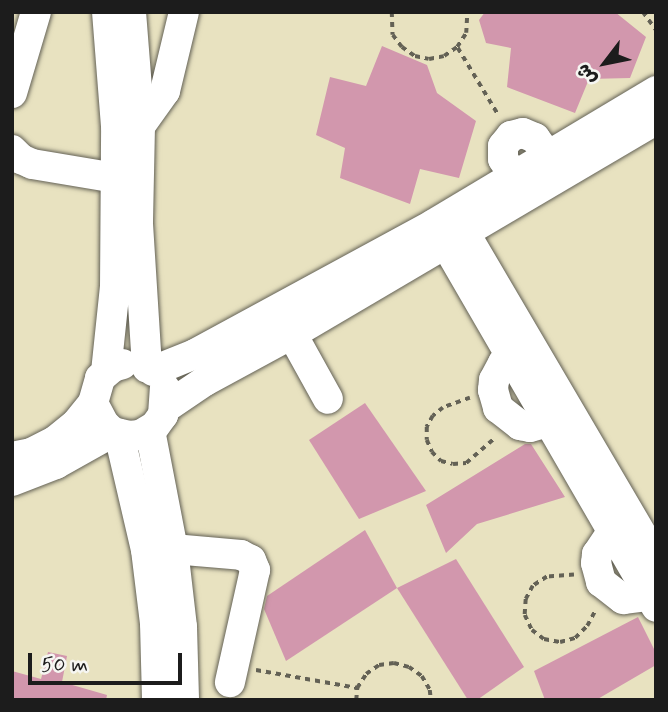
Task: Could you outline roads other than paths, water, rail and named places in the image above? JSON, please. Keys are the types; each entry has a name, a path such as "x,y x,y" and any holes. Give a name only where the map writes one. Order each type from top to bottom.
{"street":[{"path":"12,93 36,12"},
{"path":"106,372 114,298 116,178 116,126 107,12"},
{"path":"131,12 141,126 138,224 150,369 164,388 158,419 182,627 184,700"},
{"path":"141,126 165,91 184,12"},
{"path":"93,403 104,424 116,433 129,436 158,419 205,381 292,334 449,228 514,176 656,91"},
{"path":"12,457 31,453 55,441 76,424 93,403 96,386 106,372 125,363 150,369 195,355 449,228 656,120"},
{"path":"514,176 503,159 503,146 511,136 523,133 535,138 548,156"},
{"path":"12,150 21,159 32,164 116,178"},
{"path":"449,228 511,357 653,602"},
{"path":"449,228 656,559"},
{"path":"292,334 328,399"},
{"path":"511,357 498,371 493,390 498,408 512,421 530,426 548,422"},
{"path":"12,481 56,464 116,433"},
{"path":"116,433 146,550 155,623 157,700"},
{"path":"612,532 597,554 602,581 623,599 653,602"},
{"path":"173,549 241,555 251,560 255,570 232,674"}]}
